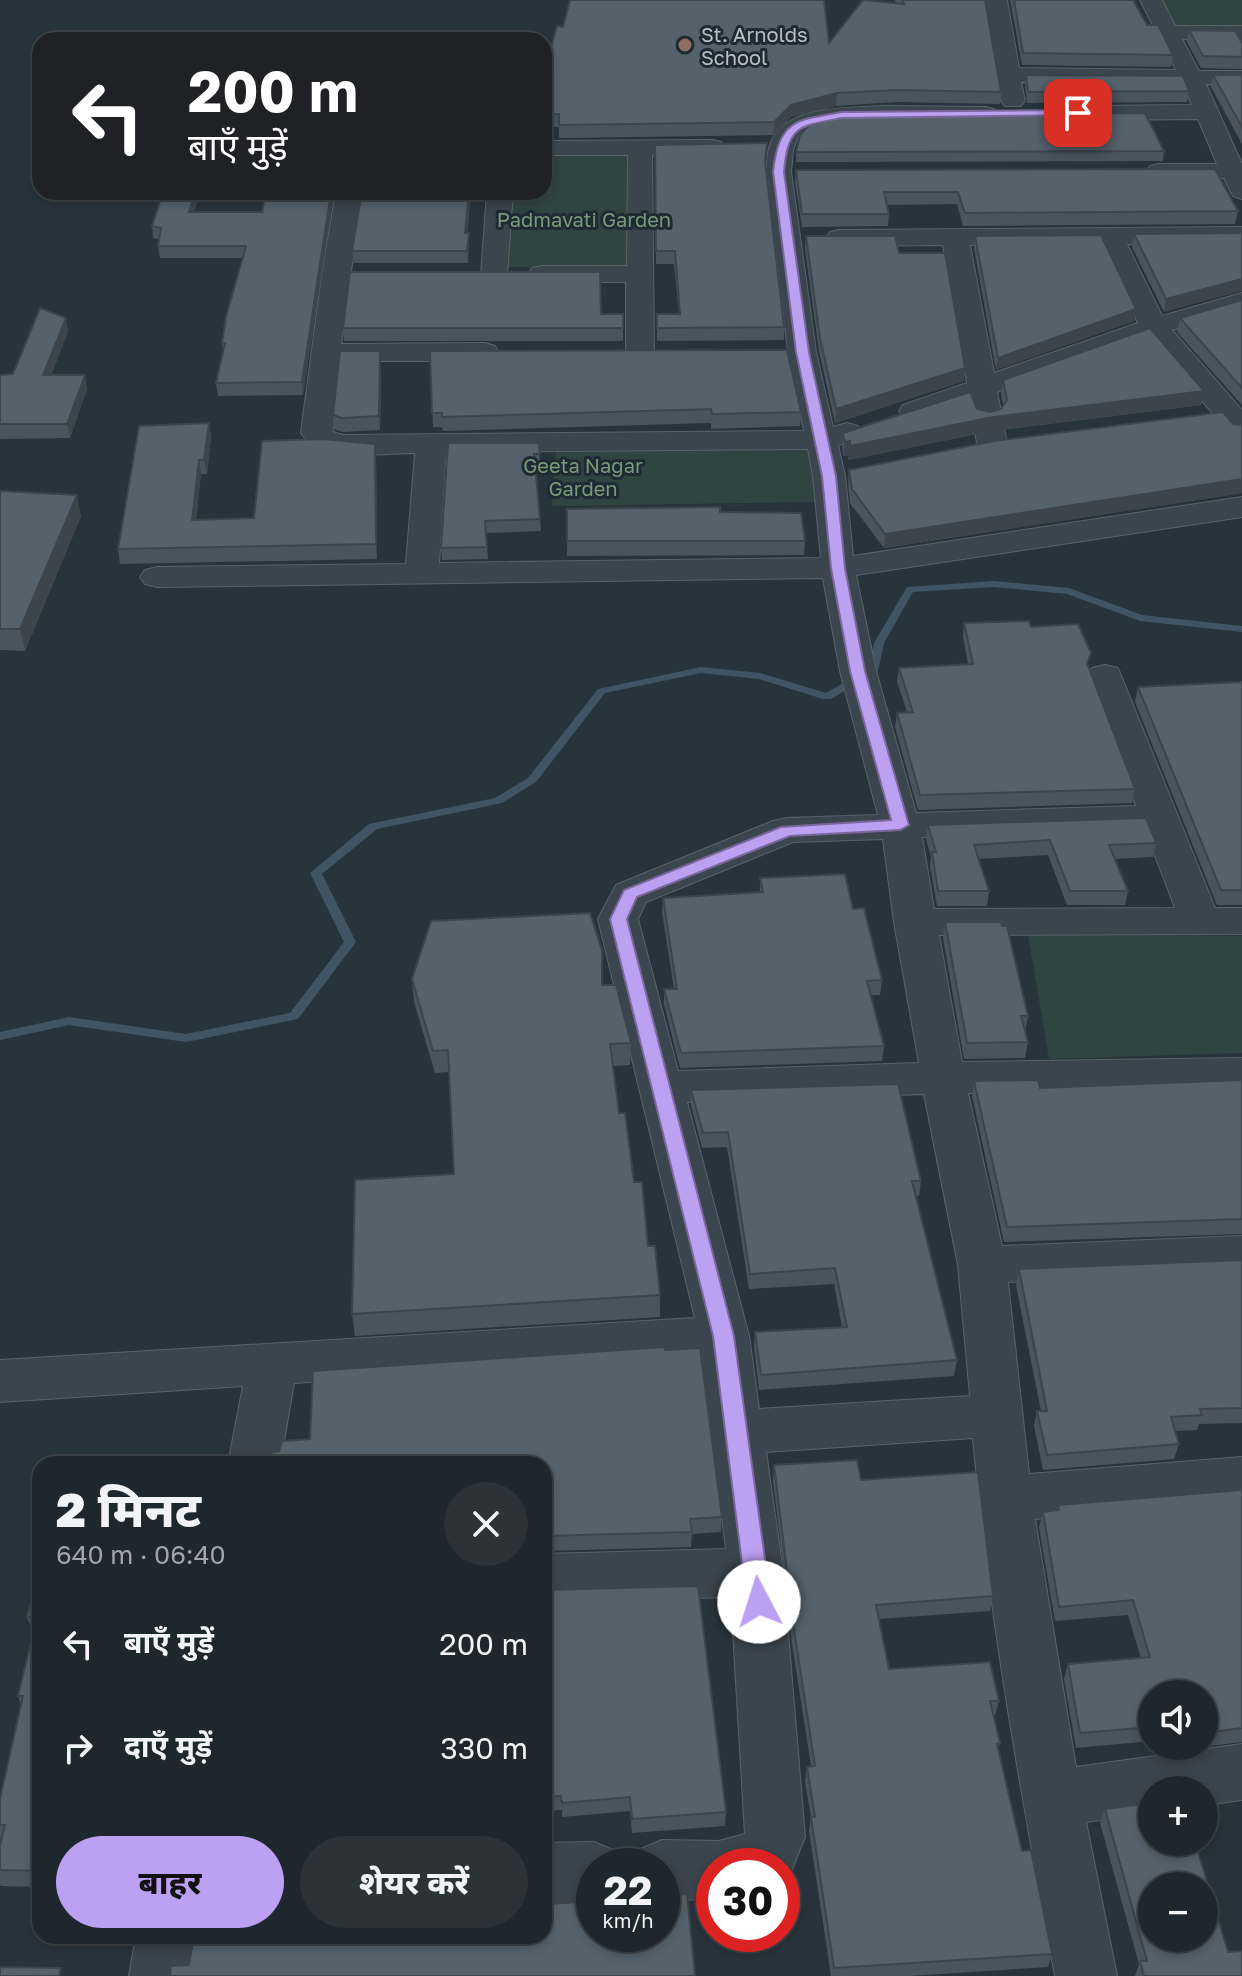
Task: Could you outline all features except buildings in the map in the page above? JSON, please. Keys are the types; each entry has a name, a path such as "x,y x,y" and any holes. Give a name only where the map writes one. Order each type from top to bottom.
{"street":[{"path":"996,0 1009,75 1023,114 842,115 812,120 791,129 780,158 802,352 823,440 844,473 838,568 863,687 900,825 914,922 943,1078 982,1265 1005,1499 1052,1799 1086,1976"},
{"path":"1151,0 1239,178"},
{"path":"1165,32 1242,33"},
{"path":"1009,75 1242,78"},
{"path":"1062,113 1205,112"},
{"path":"552,148 742,146 810,172"},
{"path":"640,148 640,352"},
{"path":"1138,171 1239,178"},
{"path":"348,200 335,274 316,433 322,439 343,444 823,440 1154,327 1242,301"},
{"path":"494,275 499,200"},
{"path":"788,238 1242,235"},
{"path":"955,237 982,388 977,446 1023,439"},
{"path":"1111,237 1154,327 1235,421"},
{"path":"335,274 367,274"},
{"path":"462,274 640,274"},
{"path":"326,353 514,352"},
{"path":"608,352 669,352"},
{"path":"773,352 802,352"},
{"path":"1196,417 1235,421"},
{"path":"422,574 431,443"},
{"path":"157,577 838,568 1242,507"},
{"path":"1105,676 1200,920"},
{"path":"771,1848 775,1837 775,1811 756,1572 724,1336 618,919 630,894 787,830 1159,817"},
{"path":"914,922 1242,921"},
{"path":"661,1087 943,1078 1242,1074"},
{"path":"982,1265 1242,1254"},
{"path":"0,1381 724,1336"},
{"path":"255,1456 272,1364"},
{"path":"737,1432 997,1415"},
{"path":"1005,1499 1242,1479"},
{"path":"552,1578 756,1572"},
{"path":"1052,1799 1242,1772"},
{"path":"552,1873 576,1872"},
{"path":"160,1976 166,1944"}],"green space":[{"path":"1161,0 1242,0 1242,31 1177,30"},
{"name":"Padmavati Garden","path":"552,153 631,153 633,267 506,267 512,200 552,200"},
{"name":"Geeta Nagar Garden","path":"556,448 820,451 819,502 552,506"},
{"path":"1028,935 1242,936 1242,1053 1049,1059"}],"waterway":[{"path":"0,1036 69,1021 186,1038 294,1016 350,942 316,873 373,826 498,801 532,780 602,691 701,670 760,676 827,697 874,669 879,643 910,589 994,584 1069,591 1140,618 1242,629"}],"place":[{"name":"St. Arnolds School","path":"685,45"}],"route":[{"path":"759,1602 724,1336 618,919 630,894 787,830 900,825 858,671 838,568 829,476 802,352 779,172 781,145 791,129 812,120 842,115 1078,113"}]}
